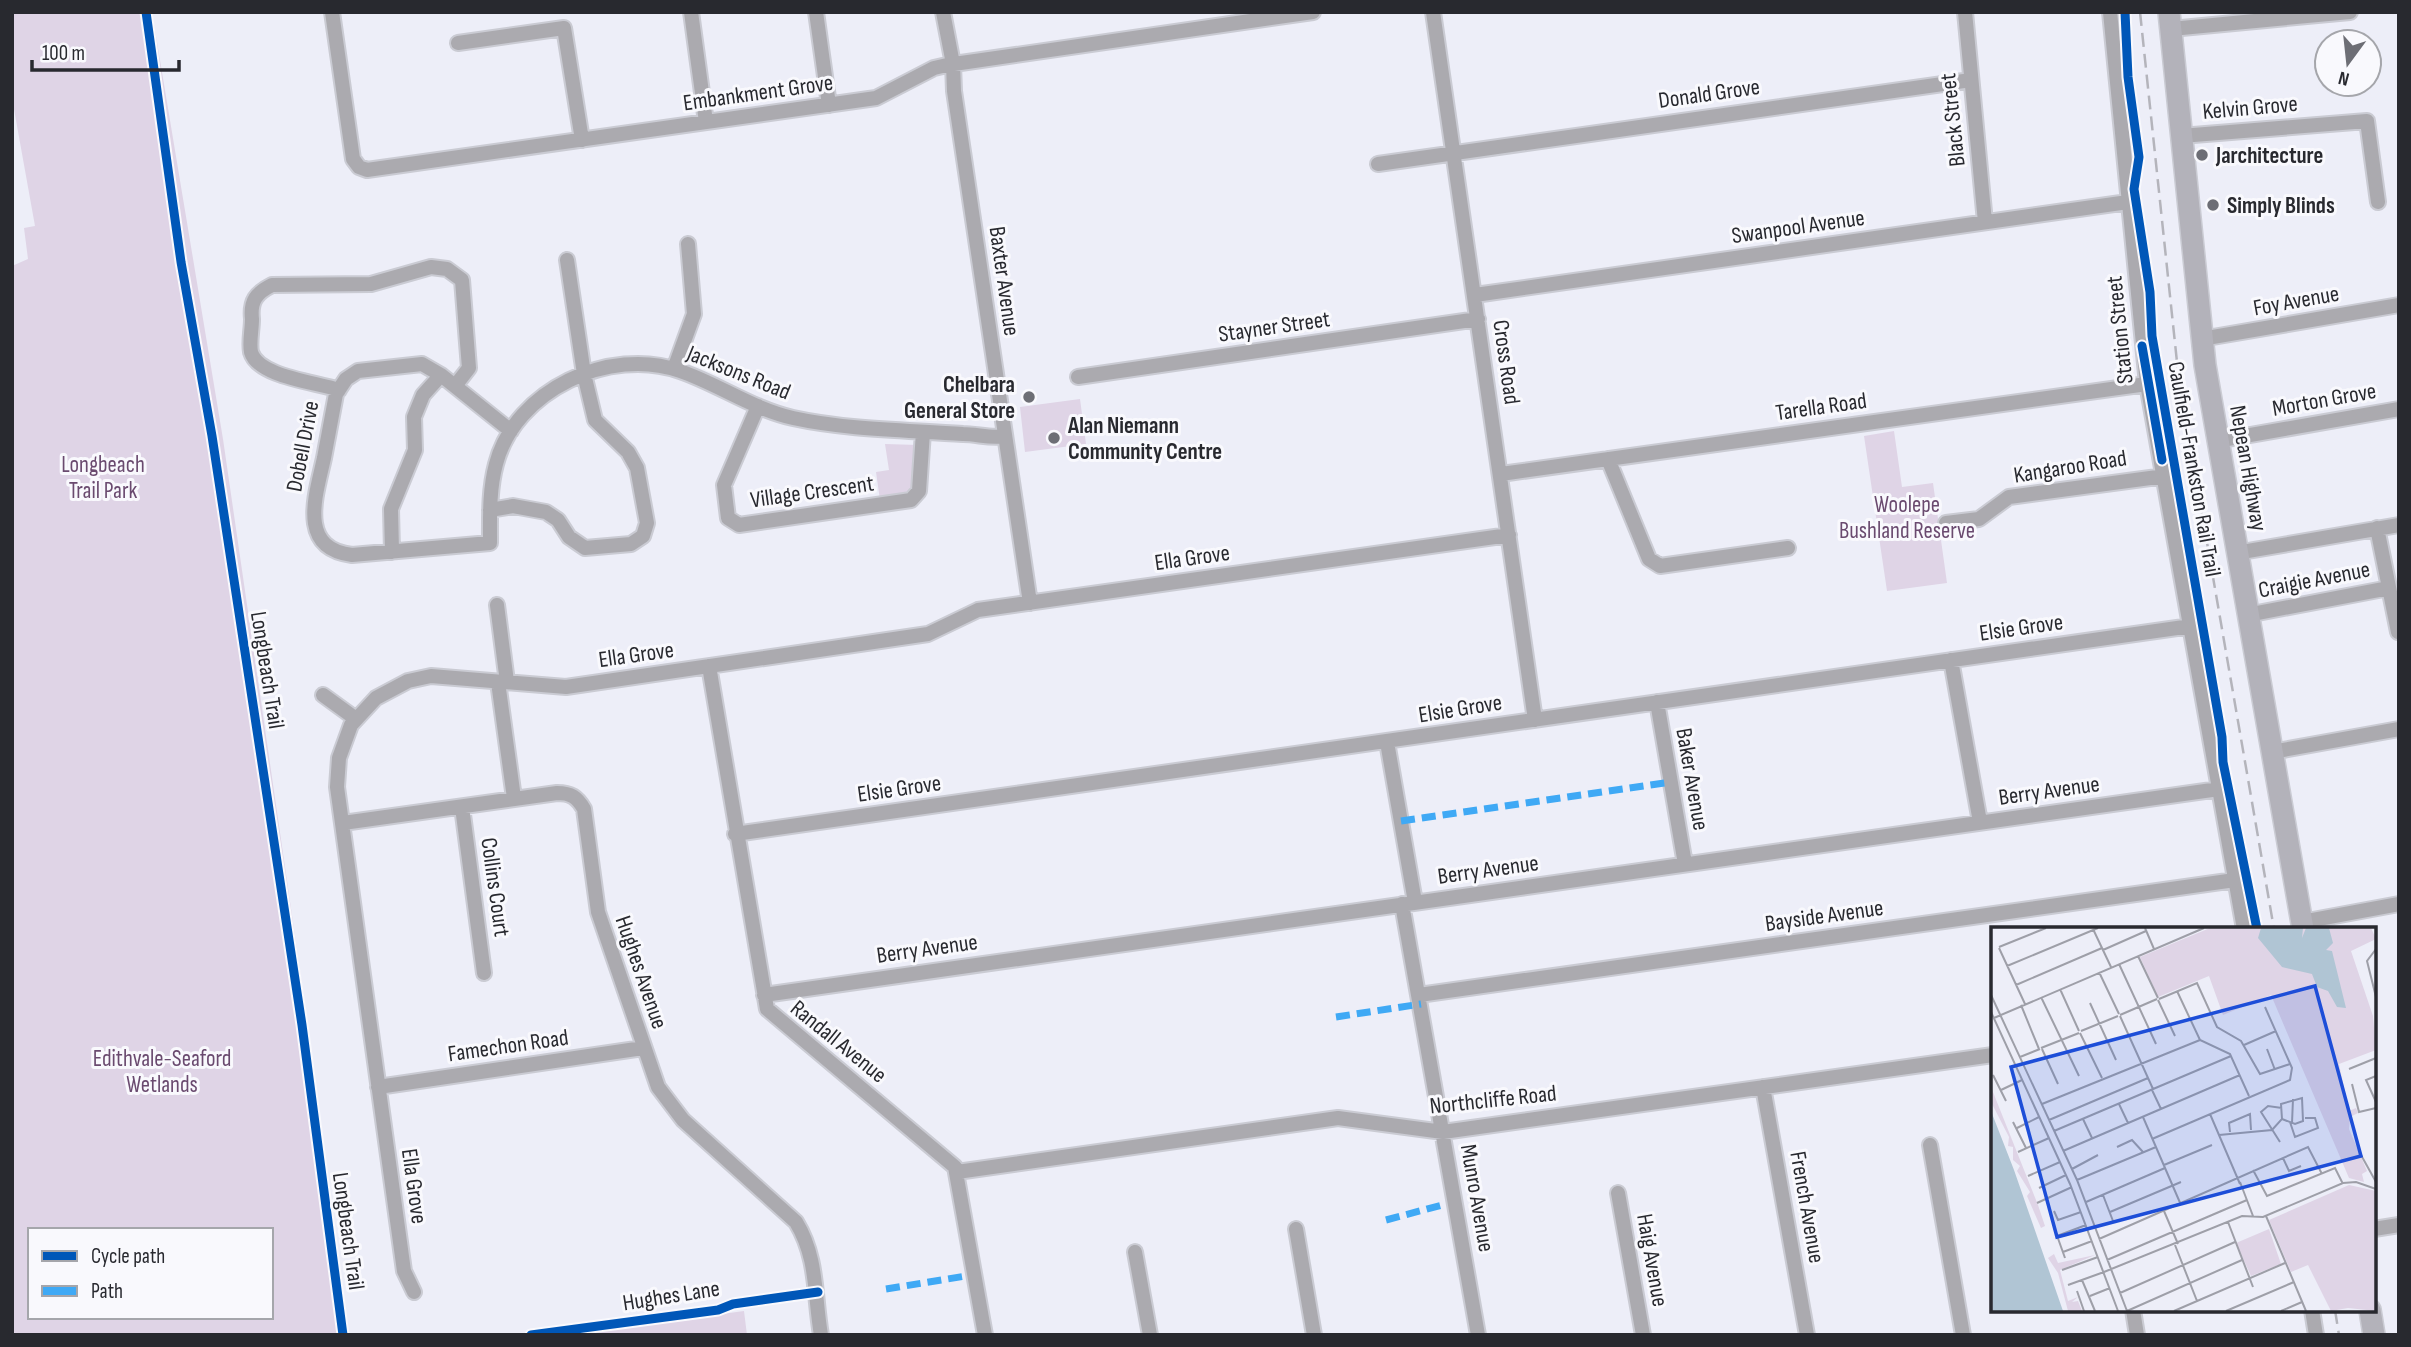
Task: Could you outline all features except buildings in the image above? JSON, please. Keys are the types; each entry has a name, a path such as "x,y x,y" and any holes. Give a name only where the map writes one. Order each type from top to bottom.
{"highway":[{"name":"Nepean Highway","path":"2170,21 2202,339 2216,441 2302,925"},
{"path":"2370,1312 2374,1335"}],"street":[{"name":"Embankment Grove","path":"332,12 356,172 876,98 934,68 951,64 1313,12"},
{"path":"691,12 706,122"},
{"path":"816,12 829,105"},
{"name":"Baxter Avenue","path":"943,12 1030,603"},
{"name":"Cross Road","path":"1433,12 1535,720"},
{"name":"Black Street","path":"1965,12 1985,222"},
{"name":"Station Street","path":"2110,12 2147,384 2244,927"},
{"path":"2170,21 2350,12"},
{"path":"458,43 565,28 582,140"},
{"name":"Donald Grove","path":"1378,164 1970,80"},
{"name":"Kelvin Grove","path":"2181,136 2365,121 2370,127 2378,202"},
{"name":"Swanpool Avenue","path":"1475,295 2128,202"},
{"path":"674,369 694,314 688,244"},
{"path":"490,510 513,506 545,512 558,520 569,537 585,548 631,544 643,536 647,523 637,468 628,452 595,420 584,374 568,260"},
{"path":"339,390 262,368 252,355 250,343 251,305 260,291 272,285 371,284 431,267 447,269 462,280 469,368 455,386"},
{"name":"Foy Avenue","path":"2202,339 2399,305"},
{"name":"Stayner Street","path":"1078,377 1478,319"},
{"name":"Dobell Drive","path":"490,543 358,555 339,553 324,543 316,528 314,506 339,390 358,371 422,364 441,375 511,431"},
{"name":"Jacksons Road","path":"490,543 490,510 496,462 511,431 537,401 584,374 608,365 645,364 674,369 793,418 923,432 964,434 1005,431"},
{"path":"393,552 391,509 415,450 414,417 423,396 441,375"},
{"name":"Tarella Road","path":"1500,474 2147,384"},
{"name":"Village Crescent","path":"758,405 724,485 728,518 739,525 912,500 919,491 923,432"},
{"name":"Morton Grove","path":"2216,441 2399,410"},
{"path":"1608,459 1648,559 1660,566 1788,548"},
{"name":"Kangaroo Road","path":"1946,523 1979,519 2009,497 2165,476"},
{"path":"2236,553 2399,525"},
{"path":"2377,528 2398,632"},
{"name":"Ella Grove","path":"414,1292 404,1271 337,787 339,758 351,725 376,698 408,681 431,676 566,687 928,634 978,610 1509,535"},
{"name":"Craigie Avenue","path":"2247,615 2389,588"},
{"path":"497,605 514,798"},
{"name":"Elsie Grove","path":"735,834 2191,626"},
{"path":"1951,660 1980,822"},
{"name":"Randall Avenue","path":"709,666 735,834 767,1009 772,1016 950,1160 957,1172"},
{"path":"323,695 356,719"},
{"name":"Baker Avenue","path":"1657,702 1685,864"},
{"path":"2272,752 2399,729"},
{"name":"Munro Avenue","path":"1387,742 1419,995 1478,1335"},
{"name":"Berry Avenue","path":"764,995 2219,789"},
{"name":"Hughes Avenue","path":"343,823 514,798 568,793 584,809 598,912 658,1087 682,1120 796,1222 813,1262 821,1335"},
{"name":"Collins Court","path":"462,807 484,972"},
{"name":"Bayside Avenue","path":"1419,995 2235,880"},
{"path":"2302,925 2399,904"},
{"name":"Famechon Road","path":"379,1087 643,1048"},
{"name":"Northcliffe Road","path":"957,1172 1338,1118 1443,1132 1991,1055"},
{"name":"French Avenue","path":"1763,1087 1807,1335"},
{"path":"1930,1145 1963,1335"},
{"path":"957,1172 985,1335"},
{"name":"Haig Avenue","path":"1618,1193 1643,1335"},
{"path":"2376,1229 2399,1224"},
{"path":"1296,1229 1314,1335"},
{"path":"1135,1252 1150,1335"},
{"path":"2133,1312 2137,1335"},
{"path":"2312,1312 2316,1335"}],"green space":[{"name":"Edithvale-Seaford Wetlands","path":"14,12 152,12 223,439 305,1005 343,1335 12,1335 12,266 28,259 24,228 35,226 12,98"},
{"path":"1080,399 1086,444 1025,452 1020,407"},
{"name":"Woolepe Bushland Reserve","path":"1894,431 1902,487 1933,483 1947,583 1887,591 1864,436"},
{"path":"885,444 918,445 914,487 903,497 880,500 876,472 889,470"},
{"path":"744,1311 747,1335 569,1335"}],"railway":[{"path":"2140,12 2179,381 2274,927"},
{"path":"2335,1312 2339,1335"}],"marked path":[{"path":"1401,821 1671,782"},
{"path":"1336,1017 1421,1004"},
{"path":"1386,1220 1446,1204"},
{"path":"886,1289 966,1276"}],"cycle path":[{"name":"Longbeach Trail","path":"146,12 181,262 212,436 302,1025 343,1335"},
{"name":"Caulfield-Frankston Rail Trail","path":"2125,12 2128,77 2139,157 2134,189 2150,292 2152,336 2222,737 2223,762 2257,927"},
{"path":"2142,346 2162,460"},
{"name":"Hughes Lane","path":"531,1335 718,1310 733,1304 818,1292"}],"place":[{"name":"Jarchitecture","path":"2202,155"},
{"name":"Simply Blinds","path":"2213,205"},
{"name":"Chelbara General Store","path":"1029,397"},
{"name":"Alan Niemann Community Centre","path":"1054,438"}],"park label":[{"name":"Longbeach Trail Park","path":"103,477"}]}
